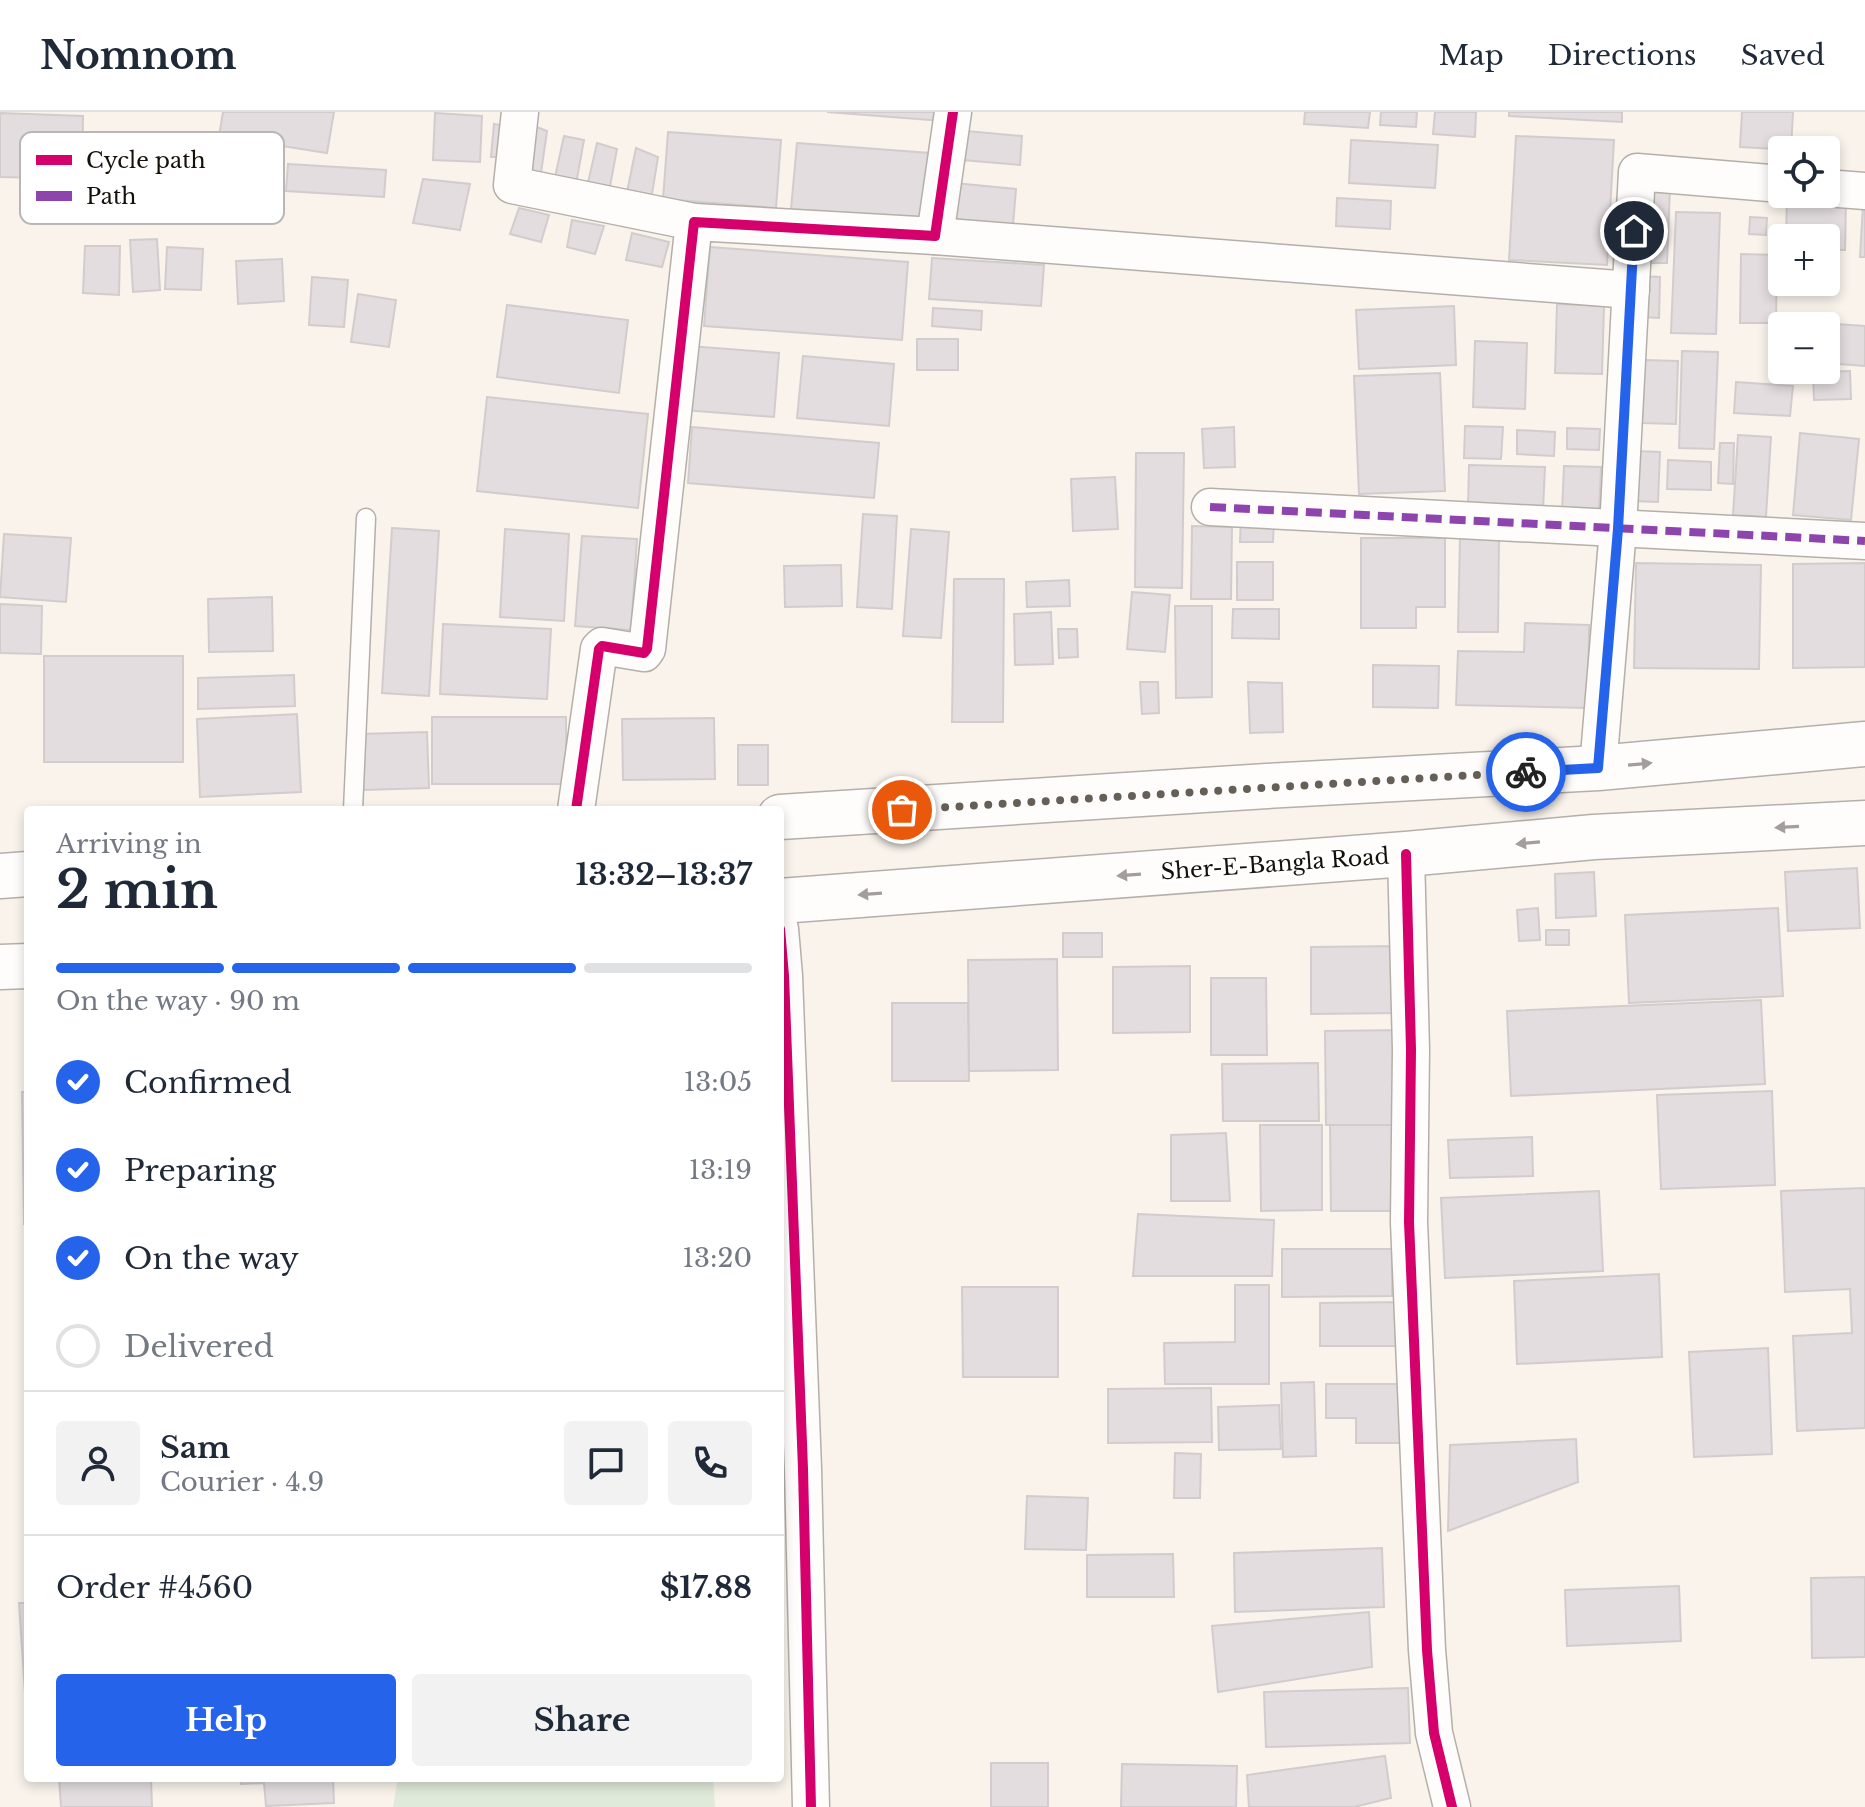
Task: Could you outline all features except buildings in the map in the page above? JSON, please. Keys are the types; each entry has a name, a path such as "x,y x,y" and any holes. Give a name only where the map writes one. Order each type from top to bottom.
{"highway":[{"path":"784,817 1598,768 1865,744"},
{"name":"Sher-E-Bangla Road","path":"784,901 1594,837 1865,823"},
{"path":"0,876 24,874"},
{"path":"0,967 24,966"}],"street":[{"path":"520,112 512,185 694,222 935,236 1631,290"},
{"path":"935,236 953,112"},
{"path":"1598,768 1618,529 1637,172 1768,183"},
{"path":"1840,189 1865,191"},
{"path":"577,806 599,649 602,646 644,653 647,649 694,222"},
{"path":"1210,507 1865,541"},
{"path":"1406,854 1411,1050 1409,1222 1427,1650 1434,1733 1452,1807"},
{"path":"784,976 802,1422 811,1807"}],"lane":[{"path":"353,806 366,518"}],"green space":[{"path":"397,1782 713,1782 715,1807 393,1807"}],"marked path":[{"path":"1210,507 1865,541"}],"cycle path":[{"path":"577,806 599,649 602,646 644,653 647,649 694,222 935,236 953,112"},
{"path":"1406,854 1411,1050 1409,1222 1427,1650 1434,1733 1452,1807"},
{"path":"784,976 803,1469 811,1807"}],"way so far":[{"path":"902,810 1526,772"}],"route":[{"path":"1526,772 1598,768 1618,529 1634,231"}]}
